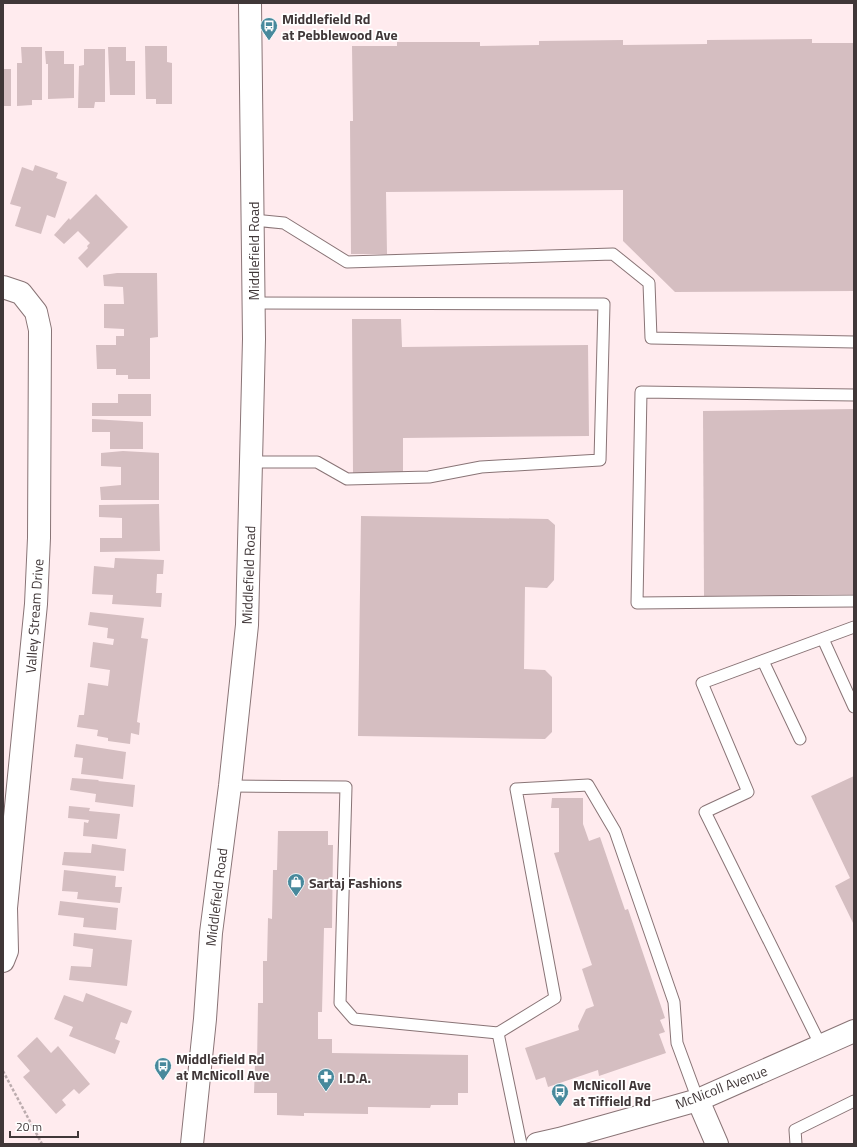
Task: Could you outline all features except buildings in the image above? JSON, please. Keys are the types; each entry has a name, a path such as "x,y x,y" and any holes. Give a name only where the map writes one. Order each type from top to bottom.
{"main road":[{"name":"Middlefield Road","path":"192,1144 205,1019 211,932 230,786 247,625 253,303 250,3"},
{"name":"Valley Stream Drive","path":"3,287 21,293 36,312 40,330 39,538 36,604 6,908 7,951 3,961"},
{"name":"McNicoll Avenue","path":"537,1144 559,1142 698,1100 854,1031"},
{"path":"698,1100 717,1144"}],"lane":[{"path":"253,220 284,223 346,262 614,254 649,283 651,338 854,342"},
{"path":"251,462 317,462 347,479 429,477 482,467 600,460 604,304 253,303"},
{"path":"854,395 641,392 637,603 854,601"},
{"path":"821,1046 705,812 748,792 702,683 854,628"},
{"path":"823,639 854,707"},
{"path":"763,661 800,739"},
{"path":"230,786 346,787 340,1003 354,1019 498,1034 555,998 516,789 588,785 617,838 674,1002 677,1043 698,1100"},
{"path":"498,1034 521,1144"},
{"path":"796,1144 795,1130 854,1101"}],"path":[{"path":"3,1071 42,1144"}],"place":[{"name":"Middlefield Rd at Pebblewood Ave","path":"269,41"},
{"name":"Sartaj Fashions","path":"296,897"},
{"name":"Middlefield Rd at McNicoll Ave","path":"163,1081"},
{"name":"I.D.A.","path":"326,1092"},
{"name":"McNicoll Ave at Tiffield Rd","path":"560,1107"}]}
